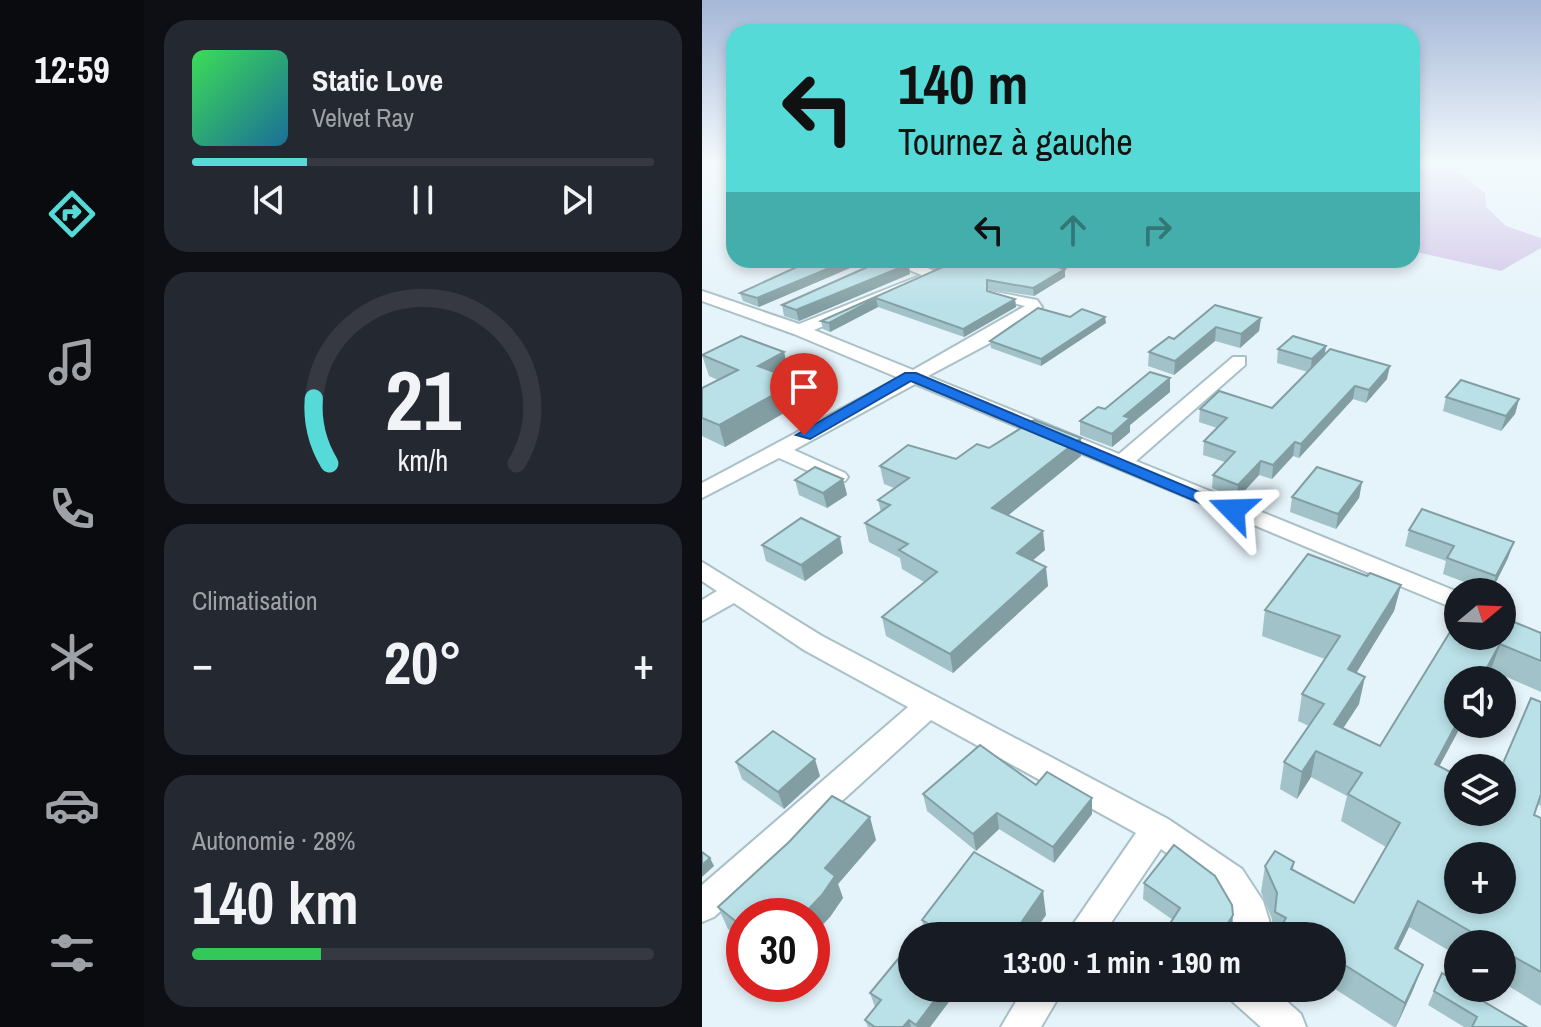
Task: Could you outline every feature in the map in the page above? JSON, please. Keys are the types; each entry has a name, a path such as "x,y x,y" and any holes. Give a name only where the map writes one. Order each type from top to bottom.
{"street":[{"path":"800,330 873,296 933,274 918,268"},
{"path":"702,492 997,332 1034,307 1031,303 996,294"},
{"path":"702,296 800,330 1444,596"},
{"path":"762,315 790,303"},
{"path":"1120,464 1239,361"},
{"path":"777,450 838,477"},
{"path":"702,570 813,643 1157,829 1230,880 1246,901 1252,922"},
{"path":"702,612 734,591"},
{"path":"702,906 928,706"},
{"path":"1092,922 1157,829"},
{"path":"1019,1027 1036,1002"},
{"path":"1260,1002 1288,1027"}],"shaded area":[{"path":"1420,211 1490,211 1506,226 1541,238 1541,248 1501,271 1420,253"}],"building":[{"path":"795,268 830,268 757,298 740,293"},
{"path":"865,268 899,268 796,310 782,305"},
{"path":"941,268 1065,269 1033,288 987,280 987,291 1015,299 963,329 876,298 829,323 821,321"},
{"path":"1215,305 1261,318 1241,334 1216,327 1175,361 1149,352 1169,337 1174,339"},
{"path":"1038,308 1070,317 1082,309 1105,317 1041,359 990,341"},
{"path":"741,336 784,352 758,366 798,381 719,425 702,418 702,388 738,370 702,355"},
{"path":"1293,336 1326,346 1312,359 1278,349"},
{"path":"1330,349 1390,366 1369,390 1355,386 1301,444 1295,442 1273,465 1261,461 1238,485 1213,475 1235,452 1204,441 1227,418 1200,409 1219,391 1272,408"},
{"path":"1150,372 1170,378 1124,416 1130,418 1112,434 1080,421 1098,407 1105,409"},
{"path":"1461,380 1519,399 1506,416 1446,397"},
{"path":"1034,420 1081,438 992,508 1043,531 1017,553 1046,567 950,654 882,617 937,572 899,550 908,544 865,523 890,505 878,500 909,478 880,466 908,445 956,459 977,444 989,448"},
{"path":"815,467 843,479 823,493 795,480"},
{"path":"1317,467 1362,482 1338,514 1292,497"},
{"path":"1422,509 1514,542 1496,576 1447,558 1454,546 1409,530"},
{"path":"801,518 840,537 801,565 762,545"},
{"path":"1308,554 1401,585 1348,669 1365,677 1334,724 1380,746 1444,642 1444,650 1497,650 1488,666 1444,666 1444,738 1449,738 1435,764 1444,769 1444,826 1516,826 1516,754 1507,754 1531,698 1541,702 1541,794 1534,815 1541,818 1541,972 1516,958 1516,930 1468,930 1418,901 1395,948 1423,965 1405,1003 1346,966 1346,922 1284,922 1286,918 1275,912 1277,893 1265,866 1275,851 1294,862 1291,869 1354,903 1400,823 1348,794 1362,773 1316,751 1302,772 1284,762 1324,704 1302,694 1340,636 1265,610"},
{"path":"1516,623 1541,633 1541,661 1514,650"},
{"path":"773,731 815,759 778,792 736,762"},
{"path":"980,745 1036,785 1047,772 1092,798 1053,847 997,813 973,834 923,794"},
{"path":"832,796 870,817 825,868 835,876 819,898 728,898 789,842"},
{"path":"1174,845 1215,876 1232,905 1233,915 1229,922 1171,922 1180,908 1144,883"},
{"path":"702,852 710,858 702,865"},
{"path":"974,852 1043,891 1022,922 922,920"},
{"path":"726,900 726,913 718,907"},
{"path":"898,959 898,1002 933,1002 916,1025 909,1020 903,1027 875,1027 865,1020 881,1000 870,993"},
{"path":"1442,973 1444,997 1434,991"},
{"path":"1452,1002 1484,1002 1527,1027 1472,1027 1477,1017"}],"route":[{"path":"804,435 911,376 1233,510"}]}
